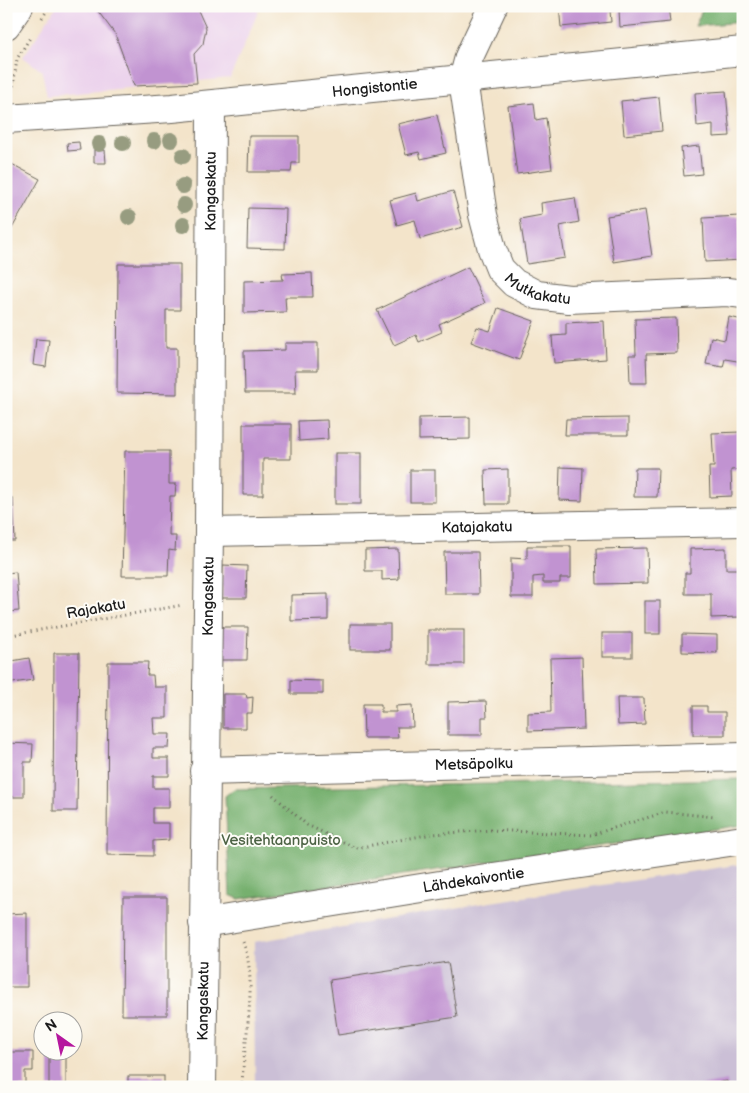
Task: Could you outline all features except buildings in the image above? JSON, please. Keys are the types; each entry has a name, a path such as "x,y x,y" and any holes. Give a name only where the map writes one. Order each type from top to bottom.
{"street":[{"path":"463,80 469,57 493,6"},
{"path":"6,25 30,14"},
{"name":"Hongistontie","path":"6,119 211,105 743,51"},
{"name":"Mutkakatu","path":"463,80 483,215 500,269 514,283 537,295 568,299 727,292 743,294"},
{"name":"Kangaskatu","path":"202,1087 204,772 209,532 211,105"},
{"name":"Katajakatu","path":"209,532 743,522"},
{"name":"Metsäpolku","path":"204,772 743,757"},
{"name":"Lähdekaivontie","path":"203,924 446,884 743,840"}],"path":[{"path":"30,14 50,6"},
{"path":"6,83 13,88 17,59 36,29"},
{"name":"Rajakatu","path":"6,636 190,603"},
{"path":"258,770 266,788 307,825 356,848 432,834 492,830 591,834 666,812 718,818"},
{"path":"242,1087 248,1031 250,958 243,940"}],"shaded area":[{"path":"57,6 253,6 259,10 230,78 47,96 42,71 23,57"},
{"path":"743,864 743,1087 255,1087 254,942 491,902"}],"green space":[{"path":"704,6 743,6 743,22 695,26"},
{"name":"Vesitehtaanpuisto","path":"743,779 743,825 239,899 230,895 225,796 234,789"}]}
